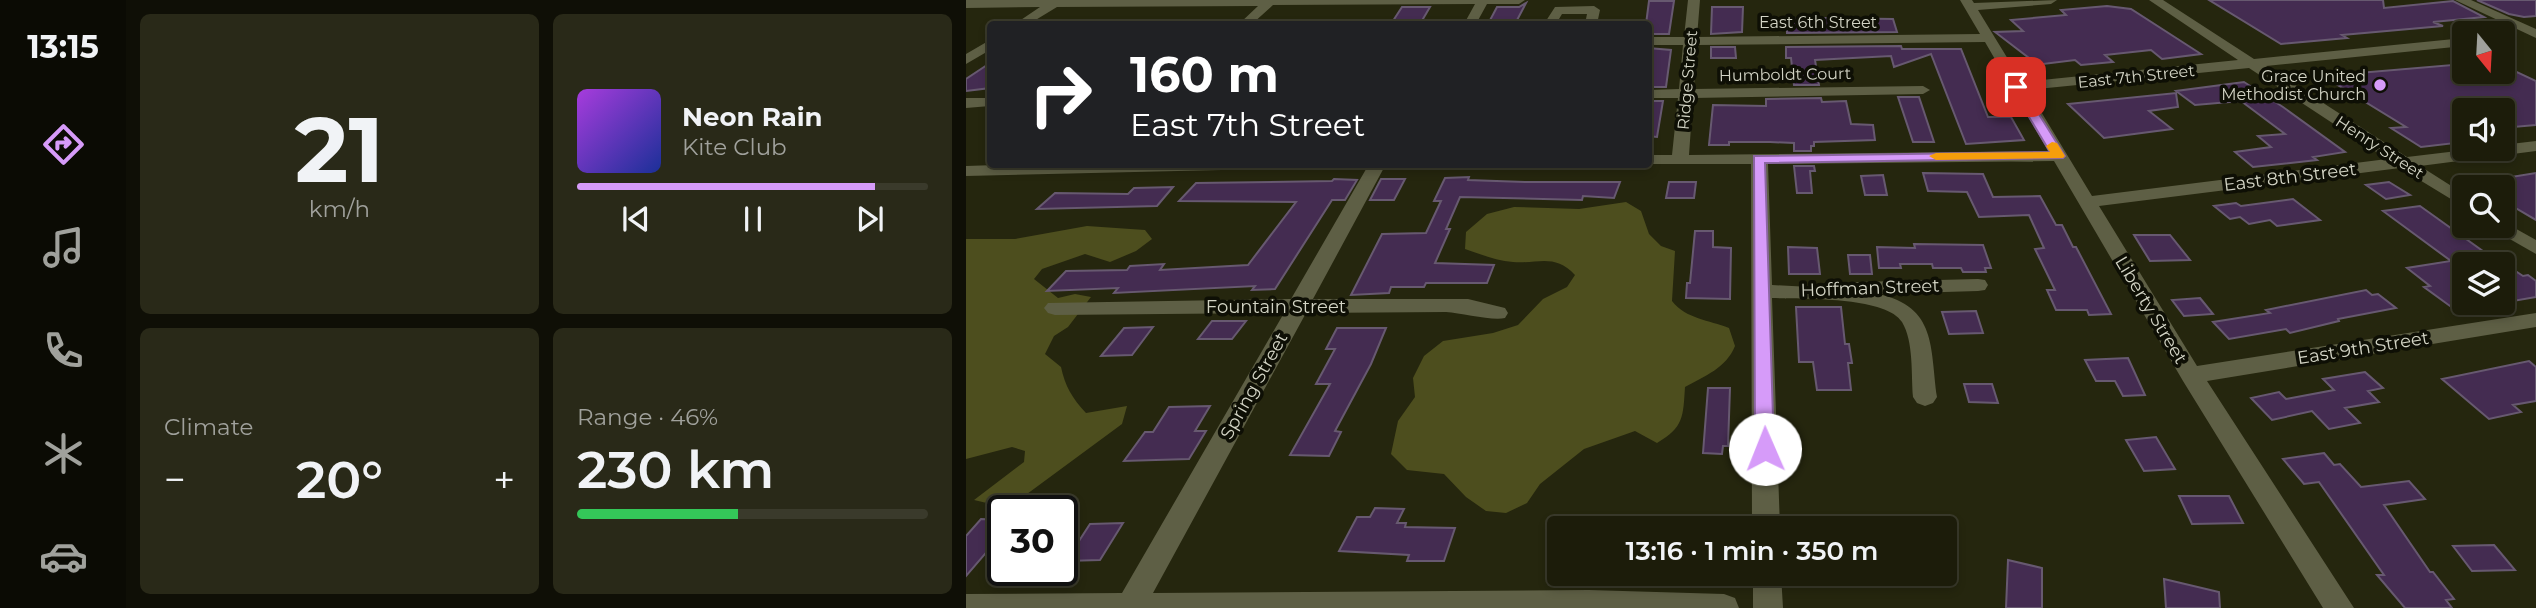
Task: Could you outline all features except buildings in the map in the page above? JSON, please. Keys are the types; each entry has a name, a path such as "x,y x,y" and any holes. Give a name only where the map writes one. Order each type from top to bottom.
{"street":[{"path":"1472,21 1483,0"},
{"path":"966,5 1057,2 1519,0"},
{"name":"Ridge Street","path":"1680,160 1694,0"},
{"path":"1968,4 2051,0"},
{"name":"Henry Street","path":"2155,0 2452,194"},
{"path":"2461,0 2536,34"},
{"path":"1248,21 1271,1"},
{"path":"1026,21 1057,2"},
{"name":"Liberty Street","path":"1968,4 2191,375 2339,608"},
{"path":"1552,21 1559,10 1594,10 1592,21"},
{"path":"2515,36 2536,34"},
{"name":"East 6th Street","path":"1652,41 1989,38"},
{"name":"East 7th Street","path":"2016,87 2452,42"},
{"path":"966,49 987,47"},
{"path":"966,60 987,48"},
{"name":"Humboldt Court","path":"1652,94 1923,90"},
{"path":"966,103 987,102"},
{"name":"East 8th Street","path":"2086,202 2536,146"},
{"path":"1652,160 2058,156"},
{"path":"1759,159 1766,516"},
{"path":"966,171 1042,168"},
{"name":"Spring Street","path":"1130,607 1376,168"},
{"path":"2515,235 2536,248"},
{"name":"Hoffman Street","path":"1762,291 1978,285"},
{"path":"1762,291 1865,298 1903,308 1912,319 1925,397"},
{"name":"Fountain Street","path":"1055,308 1446,305 1497,313"},
{"name":"East 9th Street","path":"2191,375 2536,320"},
{"path":"1767,586 1768,608"},
{"path":"966,608 1589,604 1724,608"}],"shaded area":[{"path":"1626,202 1641,211 1649,234 1661,246 1675,251 1672,301 1684,312 1729,328 1735,346 1720,366 1685,387 1682,414 1677,426 1657,443 1635,431 1584,449 1540,484 1527,503 1506,513 1486,511 1466,497 1444,474 1407,470 1391,454 1398,421 1415,397 1413,378 1424,356 1443,341 1493,333 1518,325 1543,299 1567,287 1575,275 1568,268 1553,262 1507,261 1465,249 1466,232 1487,214 1514,207 1579,209"},
{"path":"1087,226 1145,230 1152,239 1136,251 1110,262 1085,254 1042,269 1034,279 1058,298 1075,294 1091,297 1068,327 1054,336 1045,354 1061,367 1070,392 1077,402 1086,413 1127,406 1122,424 1027,494 987,495 987,503 974,500 1024,462 1025,451 1012,447 966,459 966,239 1015,239"}],"slow traffic":[{"path":"1936,156 2058,156 2052,146"}],"place":[{"name":"Grace United Methodist Church","path":"2380,85"}],"route":[{"path":"1765,449 1759,159 2058,156 2016,87"}]}
